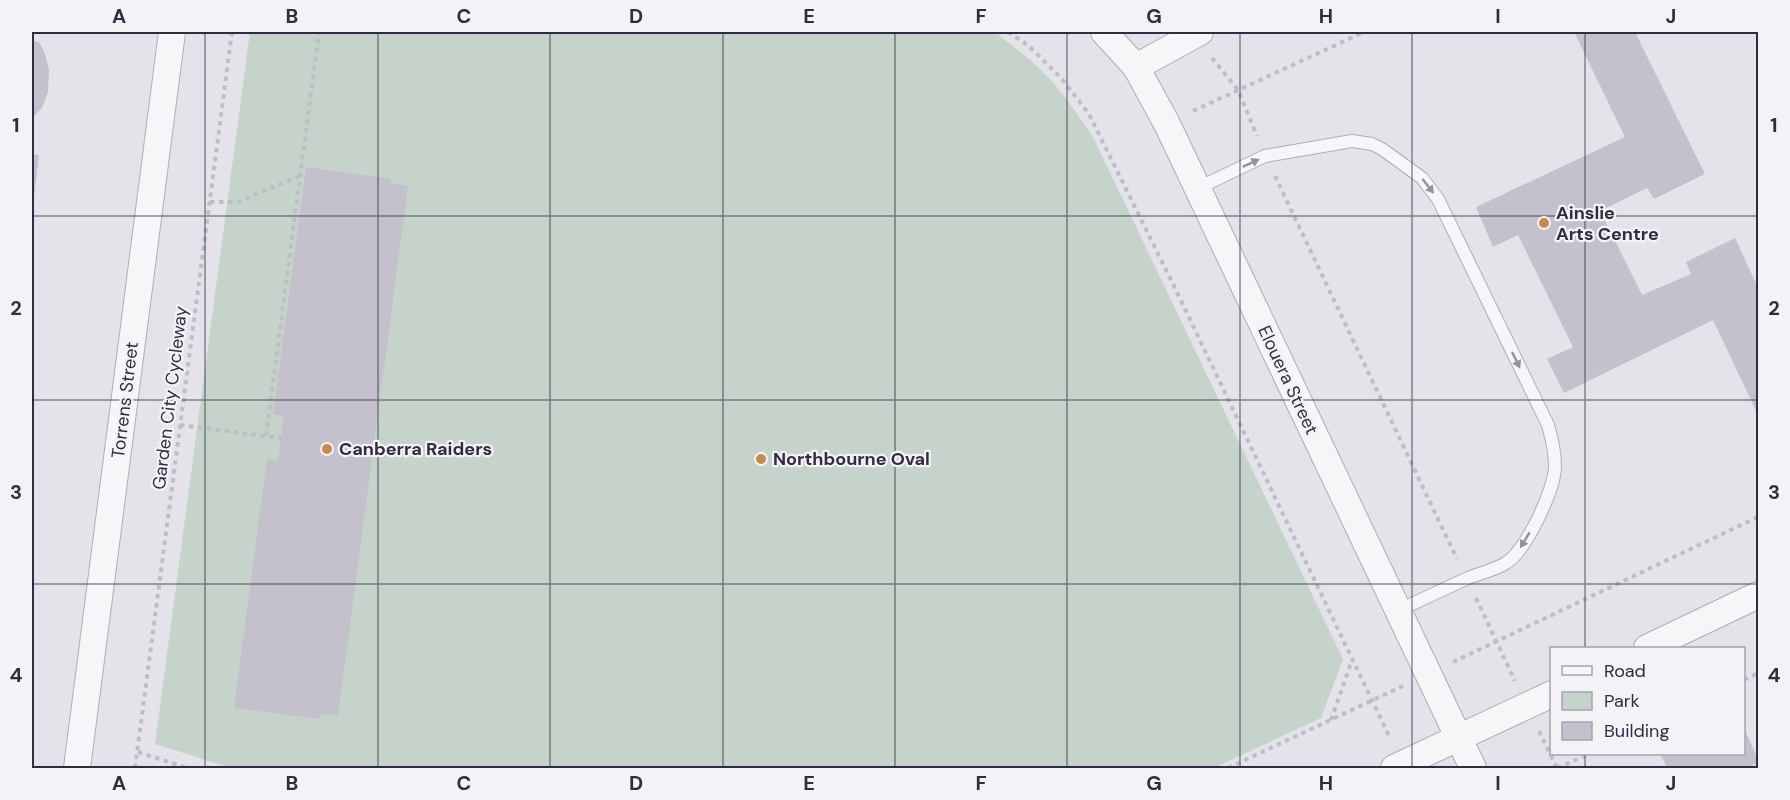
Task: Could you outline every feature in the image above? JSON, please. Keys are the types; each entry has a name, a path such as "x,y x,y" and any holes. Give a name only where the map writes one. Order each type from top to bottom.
{"street":[{"name":"Torrens Street","path":"77,768 172,32"},
{"name":"Elouera Street","path":"1104,32 1136,67 1167,124 1473,768"},
{"path":"1136,67 1197,33"},
{"path":"1649,647 1758,595"},
{"path":"1398,766 1550,694"}],"lane":[{"path":"1198,188 1265,156 1352,141 1372,144 1382,149 1422,178 1438,199 1548,425 1555,467 1552,483 1543,508 1517,554 1506,563 1397,612"}],"path":[{"name":"Garden City Cycleway","path":"135,768 232,32"},
{"path":"266,436 319,32"},
{"path":"1008,32 1029,46 1062,79 1089,114 1372,700 1398,766"},
{"path":"1167,124 1364,32"},
{"path":"1197,33 1238,90 1265,156 1550,754"},
{"path":"210,202 237,202 300,176"},
{"path":"180,425 281,438"},
{"path":"1228,768 1758,517"},
{"path":"1331,720 1352,659"},
{"path":"138,752 187,768"},
{"path":"1557,768 1585,755"}],"green space":[{"path":"250,32 995,32 1048,77 1072,106 1093,137 1343,659 1321,718 1214,768 231,768 155,744"}],"building":[{"name":"Ainslie Arts Centre","path":"1574,32 1635,32 1705,174 1654,199 1647,188 1600,211 1642,295 1691,274 1686,262 1735,238 1758,288 1758,415 1713,320 1564,393 1547,359 1573,347 1518,235 1493,247 1476,207 1625,137"},
{"path":"32,41 39,42 49,70 48,92 42,108 32,118"},
{"path":"32,154 39,155 33,205 32,205"},
{"name":"Canberra Raiders","path":"306,167 391,179 390,183 408,186 338,716 320,714 320,719 234,708 267,459 278,461 284,416 273,414"},
{"path":"1745,730 1758,760 1758,763 1747,768 1667,768 1660,755 1745,755"}],"place":[{"name":"Ainslie Arts Centre","path":"1544,223"},
{"name":"Canberra Raiders","path":"327,449"},
{"name":"Northbourne Oval","path":"761,459"}]}
